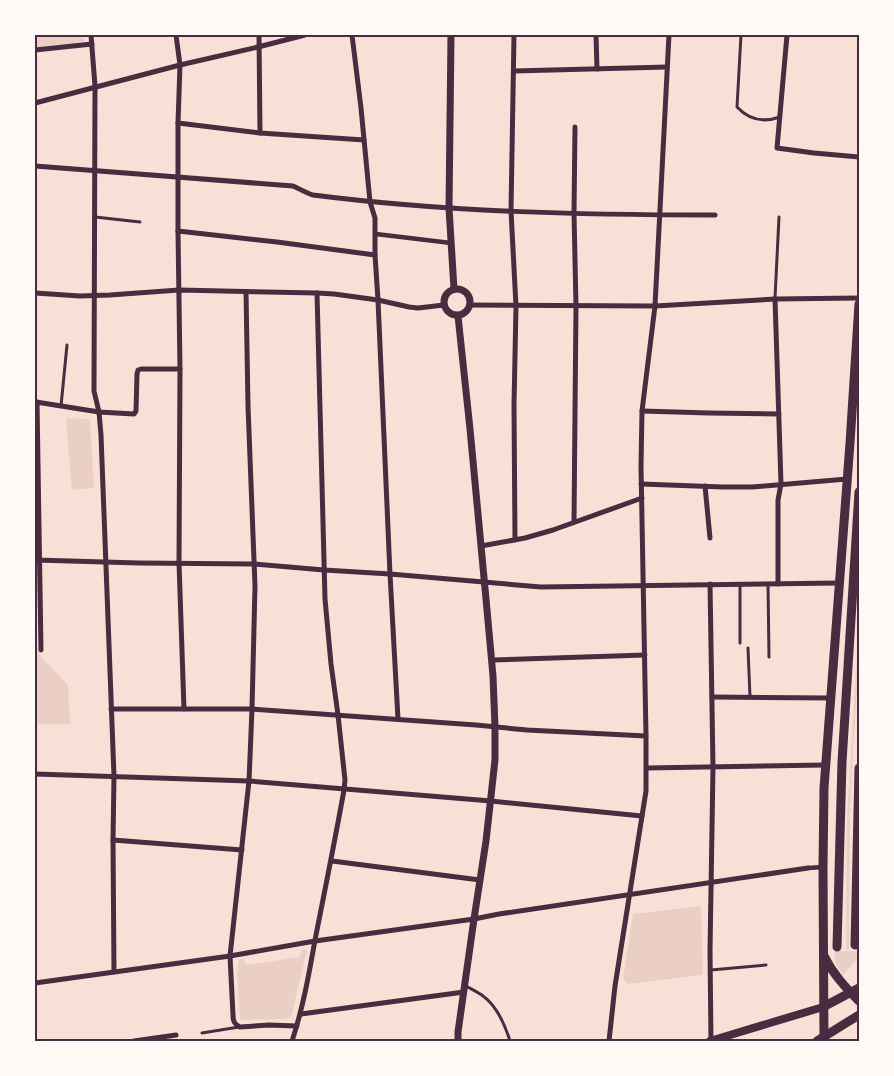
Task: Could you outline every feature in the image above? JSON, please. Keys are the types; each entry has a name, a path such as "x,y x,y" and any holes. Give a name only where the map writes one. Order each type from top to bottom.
{"main road":[{"path":"822,1040 825,765 859,304"},
{"path":"837,947 842,762 859,492"},
{"path":"855,946 859,768"},
{"path":"823,954 830,969 840,982 855,990 859,1001"},
{"path":"711,1041 823,1008 855,990"},
{"path":"822,1040 859,1015"}],"street":[{"path":"91,35 95,86 94,391 99,412 101,435 114,776 112,840 114,972"},
{"path":"176,35 180,65 178,123 179,563 184,709"},
{"path":"259,35 260,132"},
{"path":"35,103 95,86 305,35"},
{"path":"352,35 370,202 375,218 375,256 398,718"},
{"path":"451,35 449,208 454,289"},
{"path":"514,35 512,211 516,306 514,405 515,540"},
{"path":"596,35 597,69"},
{"path":"609,1041 614,986 646,791 641,430 655,306 669,35"},
{"path":"787,35 777,148 859,157"},
{"path":"35,50 92,44"},
{"path":"514,71 667,67"},
{"path":"178,123 364,140"},
{"path":"574,522 575,128"},
{"path":"35,166 293,186 307,194 313,195 370,202 449,208 715,216"},
{"path":"178,232 277,242 375,256"},
{"path":"376,234 451,243"},
{"path":"454,289 460,289 468,294 470,305 465,314 458,316 448,313 444,305 445,297 454,289"},
{"path":"35,293 80,296 179,290 334,294 378,300 410,307 444,305"},
{"path":"246,292 255,586 249,782 230,956 233,1021 240,1027 297,1026"},
{"path":"292,1041 301,1014 332,861 345,780 325,599 317,294"},
{"path":"470,305 655,306 775,299 859,298"},
{"path":"775,299 780,484 778,500 778,584"},
{"path":"458,316 492,660 495,727 495,760 491,801 458,1041"},
{"path":"41,650 36,402 99,412 134,414 136,412 138,370 180,369"},
{"path":"642,411 709,414 779,414"},
{"path":"641,484 752,487 847,479"},
{"path":"706,486 710,538"},
{"path":"481,546 515,540 553,530 642,498"},
{"path":"38,560 254,564 542,588 839,583"},
{"path":"710,584 713,767 711,1041"},
{"path":"492,660 645,655"},
{"path":"712,697 830,698"},
{"path":"111,709 252,709 398,718 527,730 646,736"},
{"path":"647,768 825,765"},
{"path":"35,774 249,782 491,801 642,816"},
{"path":"112,840 242,850"},
{"path":"332,861 480,880"},
{"path":"35,983 230,956 315,941 823,867"},
{"path":"301,1014 464,989"},
{"path":"134,1041 176,1035"}],"lane":[{"path":"741,35 737,107 747,116 758,120 780,117"},
{"path":"95,217 140,222"},
{"path":"775,299 779,217"},
{"path":"61,407 67,345"},
{"path":"740,584 740,643"},
{"path":"768,584 769,657"},
{"path":"748,648 750,698"},
{"path":"711,970 766,965"},
{"path":"464,989 484,996 494,1006 506,1027 510,1041"},
{"path":"202,1034 240,1027"}],"shaded area":[{"path":"35,35 83,35 84,42 35,47"},
{"path":"66,418 90,419 94,488 72,490"},
{"path":"859,624 859,663 850,816 849,949 846,949 847,816"},
{"path":"35,643 42,658 68,685 70,724 37,724 35,736"},
{"path":"701,906 703,975 628,984 623,978 633,914"},
{"path":"307,949 292,1015 283,1019 240,1020 237,973 239,960 243,959 247,965 299,957 302,950"},
{"path":"834,951 859,951 859,959 843,975 836,964"}]}
